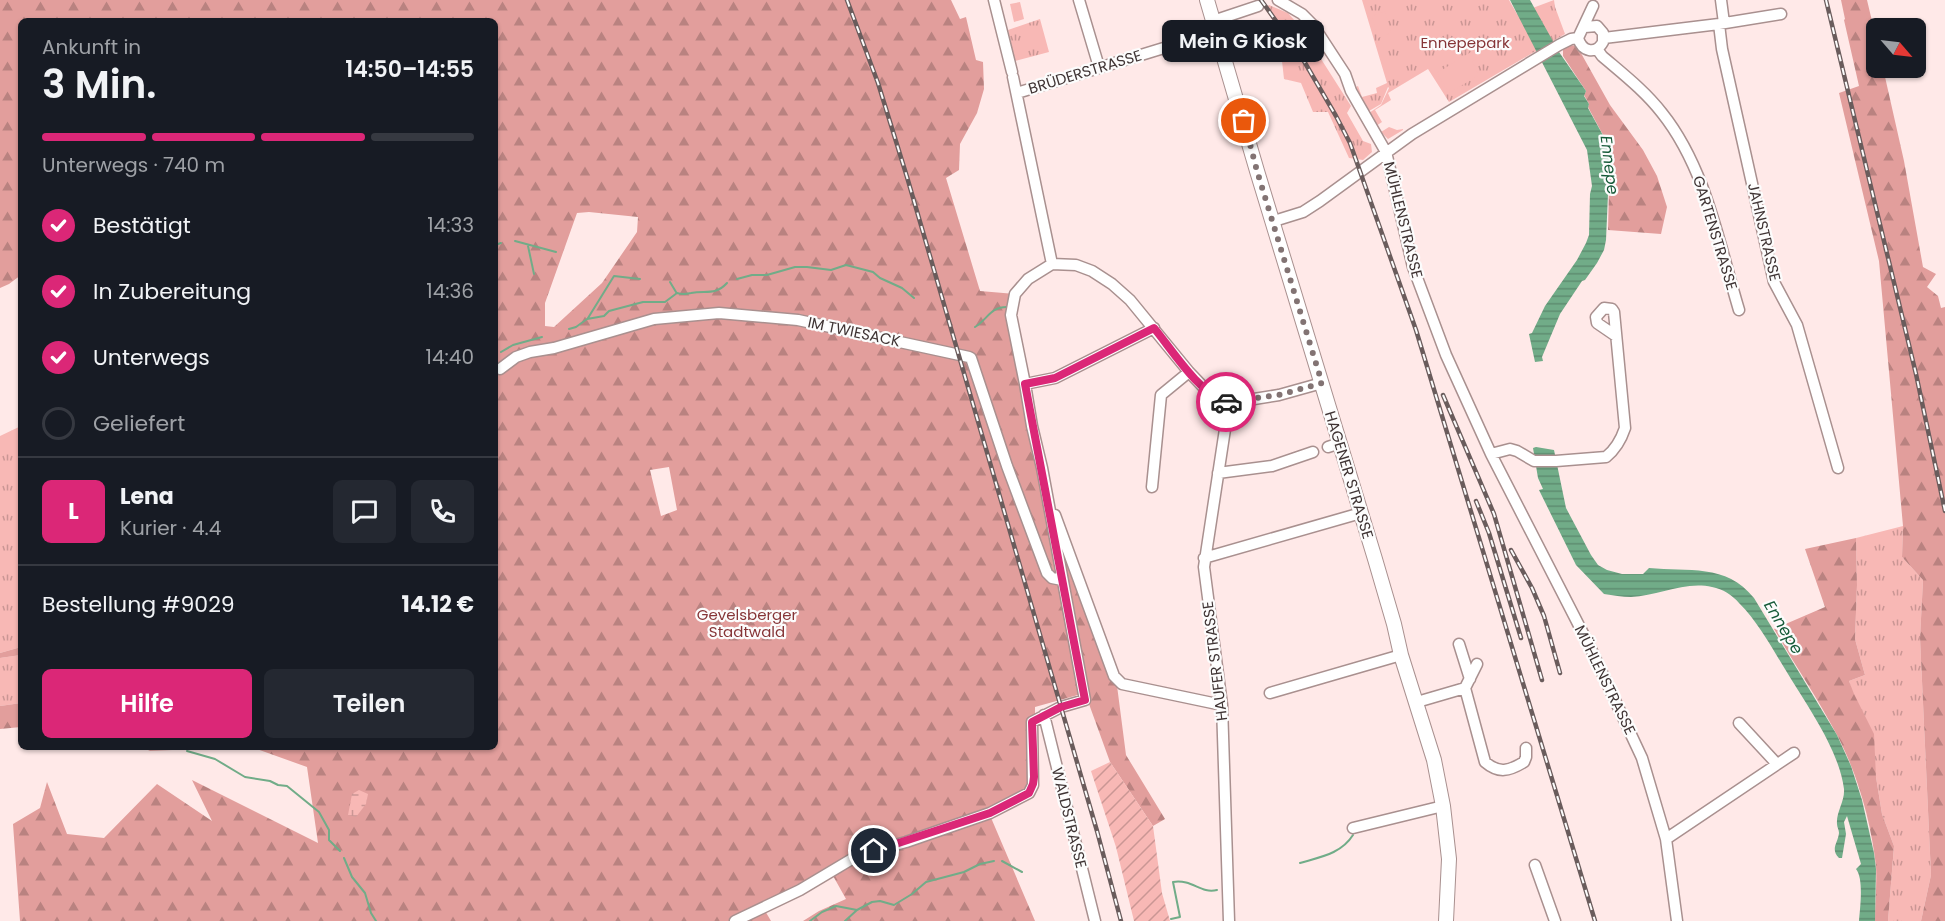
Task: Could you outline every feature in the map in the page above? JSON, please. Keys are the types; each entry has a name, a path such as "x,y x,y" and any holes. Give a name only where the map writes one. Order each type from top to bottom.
{"main road":[{"name":"HAGENER STRASSE","path":"1207,0 1322,383 1334,445 1361,513 1401,655 1434,760 1443,806 1449,859 1446,921"}],"street":[{"path":"994,0 1017,93"},
{"path":"1079,0 1099,67"},
{"name":"JAHNSTRASSE","path":"1721,0 1722,49 1774,282 1797,325 1838,468"},
{"name":"MÜHLENSTRASSE","path":"1282,2 1302,14 1313,25 1345,75 1351,91 1386,152 1413,267 1446,355 1491,454 1590,647 1642,758 1665,839 1677,921"},
{"path":"1593,3 1597,26 1601,29 1604,38 1601,46 1593,51 1581,46 1578,38 1585,27 1593,3"},
{"name":"BRÜDERSTRASSE","path":"1052,264 1017,93 1214,26 1258,6"},
{"path":"1604,38 1722,24 1781,14"},
{"path":"1585,27 1597,26"},
{"path":"1274,221 1303,212 1412,134 1559,45 1578,38"},
{"name":"GARTENSTRASSE","path":"1597,49 1652,101 1683,143 1703,189 1739,310"},
{"path":"735,921 800,890 858,856 984,815 1029,793 1034,777 1032,722 1061,707 1085,700 1011,315 1011,305 1015,294 1024,284 1052,264 1076,265 1092,271 1130,300 1210,394 1228,403 1279,395 1322,383"},
{"name":"IM TWIESACK","path":"500,369 516,357 530,352 554,348 654,319 719,313 798,320 969,357 1047,573 1052,578 1062,580"},
{"path":"1025,384 1055,378 1154,328"},
{"path":"1491,454 1510,449 1534,461 1556,461 1606,457 1613,452 1625,428 1616,336"},
{"path":"1152,487 1161,395 1189,372"},
{"name":"HAUFER STRASSE","path":"1228,403 1204,558 1204,577 1222,705 1229,921"},
{"path":"1218,473 1272,466 1313,452"},
{"path":"1045,486 1114,676 1122,684 1222,705"},
{"path":"1204,558 1361,513"},
{"path":"1459,644 1485,762 1497,771 1506,770 1524,762 1526,748"},
{"path":"1270,693 1401,655"},
{"path":"1416,702 1467,684 1477,664"},
{"name":"WALDSTRASSE","path":"1044,715 1095,921"},
{"path":"1739,723 1777,764"},
{"path":"1665,839 1794,753"},
{"path":"1353,828 1443,806"},
{"path":"1535,865 1555,921"}],"green space":[{"name":"Gevelsberger Stadtwald","path":"0,0 951,0 960,19 966,17 976,60 983,62 984,89 977,113 960,144 959,170 946,178 980,291 1015,294 1011,305 1045,486 1116,678 1126,755 1165,819 1153,826 1110,762 1085,693 1035,707 1035,784 989,813 1035,921 803,921 846,899 832,874 764,909 771,921 20,921 13,824 40,808 47,782 67,834 104,838 157,784 212,821 192,780 318,843 307,767 259,750 498,750 498,18 18,18 18,277 0,288","holes":["577,213 638,217 637,232 602,283 554,327 545,326 545,303","669,467 677,510 661,516 650,470"]},
{"name":"Ennepepark","path":"1362,0 1509,0 1517,14 1554,0 1565,34 1449,102 1428,69 1388,93 1391,100 1375,110 1382,122 1376,126 1369,113 1381,105 1389,88 1381,104 1369,111 1356,87 1358,86 1362,97 1377,93 1376,88 1387,83"},
{"path":"1841,0 1867,0 1871,18 1866,18 1866,78 1885,78 1904,161 1923,267 1936,274 1927,287 1938,296 1941,308 1945,307 1945,921 1921,921 1931,875 1920,638 1923,580 1902,557 1903,526 1879,261 1839,93 1859,86"},
{"path":"1020,2 1024,19 1014,22 1010,4"},
{"path":"1269,5 1288,13 1302,29 1351,106 1347,113 1363,141 1371,144 1372,152 1363,160 1349,158 1328,112 1313,112 1301,83 1284,79 1281,52 1291,47 1265,9"},
{"path":"1385,11 1391,33 1378,38 1372,16"},
{"path":"1040,19 1049,52 1015,61 1008,30"},
{"path":"1570,45 1577,46 1610,105 1643,150 1657,176 1667,207 1661,234 1608,230 1610,148 1588,107 1589,104 1584,95 1586,91 1563,56 1563,50"},
{"path":"1479,47 1483,54 1472,62 1479,75 1449,93 1437,73"},
{"path":"1389,127 1403,130 1388,139 1381,132"},
{"path":"18,427 18,648 0,653 0,436"},
{"path":"1903,526 1902,557 1923,580 1920,638 1931,875 1921,921 1888,921 1894,846 1882,814 1876,777 1849,681 1865,675 1855,639 1856,538"},
{"path":"1856,538 1855,639 1865,675 1849,681 1874,734 1876,777 1882,814 1894,846 1888,921 1875,921 1874,849 1867,816 1851,766 1830,722 1774,629 1825,607 1805,549"},
{"path":"18,648 18,655 0,658 0,653"},
{"path":"18,655 18,703 0,706 0,658"},
{"path":"18,703 18,727 0,729 0,706"},
{"path":"1110,762 1153,826 1162,893 1170,921 1134,921 1116,847 1091,771"},
{"path":"359,790 368,794 366,804 356,817 348,815 352,794"}],"shaded area":[{"path":"1510,0 1530,0 1559,52 1586,91 1584,96 1589,104 1588,108 1610,148 1604,250 1560,314 1542,357 1543,361 1535,362 1529,334 1532,333 1545,306 1586,243 1589,235 1592,186 1587,150"},
{"path":"1533,448 1554,450 1566,508 1598,565 1622,574 1643,574 1649,568 1706,571 1731,579 1754,598 1837,735 1851,766 1862,800 1874,853 1875,921 1859,921 1861,886 1856,869 1861,864 1847,816 1844,822 1846,834 1842,858 1839,858 1835,852 1839,833 1837,820 1844,789 1836,759 1813,715 1759,628 1733,597 1712,587 1681,587 1631,597 1604,594 1576,565 1539,490 1543,489 1538,478"}],"waterway":[{"path":"515,241 556,252"},
{"path":"528,246 534,274"},
{"path":"737,279 752,275 767,275 795,267 831,270 846,265 873,272 880,278 902,288 914,298"},
{"path":"588,318 614,276 640,279"},
{"path":"670,282 676,292"},
{"path":"569,329 587,319 604,316 609,311 643,302 665,302 677,293 714,291 727,283"},
{"path":"975,327 993,311 1007,307"},
{"path":"501,352 513,345 542,337"},
{"path":"187,751 215,759 245,777 287,786 319,812 329,830 329,840 340,851"},
{"path":"1300,863 1336,851 1353,835"},
{"path":"344,858 352,877 365,893 376,921"},
{"path":"810,921 836,906 857,910 872,902 880,901 894,905 926,882 994,861"},
{"path":"1002,861 1022,872"},
{"path":"1171,919 1180,917 1173,882 1186,883 1211,891 1217,890"},
{"path":"845,921 857,910"}],"railway":[{"path":"847,0 878,83 907,177 1097,831 1121,921"},
{"path":"1261,0 1301,56 1350,143 1416,330 1595,921"},
{"path":"1826,0 1916,374 1945,511"},
{"path":"1443,395 1494,514 1542,680"},
{"path":"1476,501 1489,533 1521,638"},
{"path":"1511,550 1544,616 1560,673"}],"way so far":[{"path":"1226,402 1279,395 1322,383 1257,171 1244,121"}],"place":[{"name":"Mein G Kiosk","path":"1244,121"}],"route":[{"path":"874,851 990,813 1029,793 1034,777 1032,722 1061,707 1085,700 1025,384 1055,378 1154,328 1210,394 1226,402"}],"water label":[{"name":"Ennepe","path":"1610,165"},
{"name":"Ennepe","path":"1784,627"}]}
